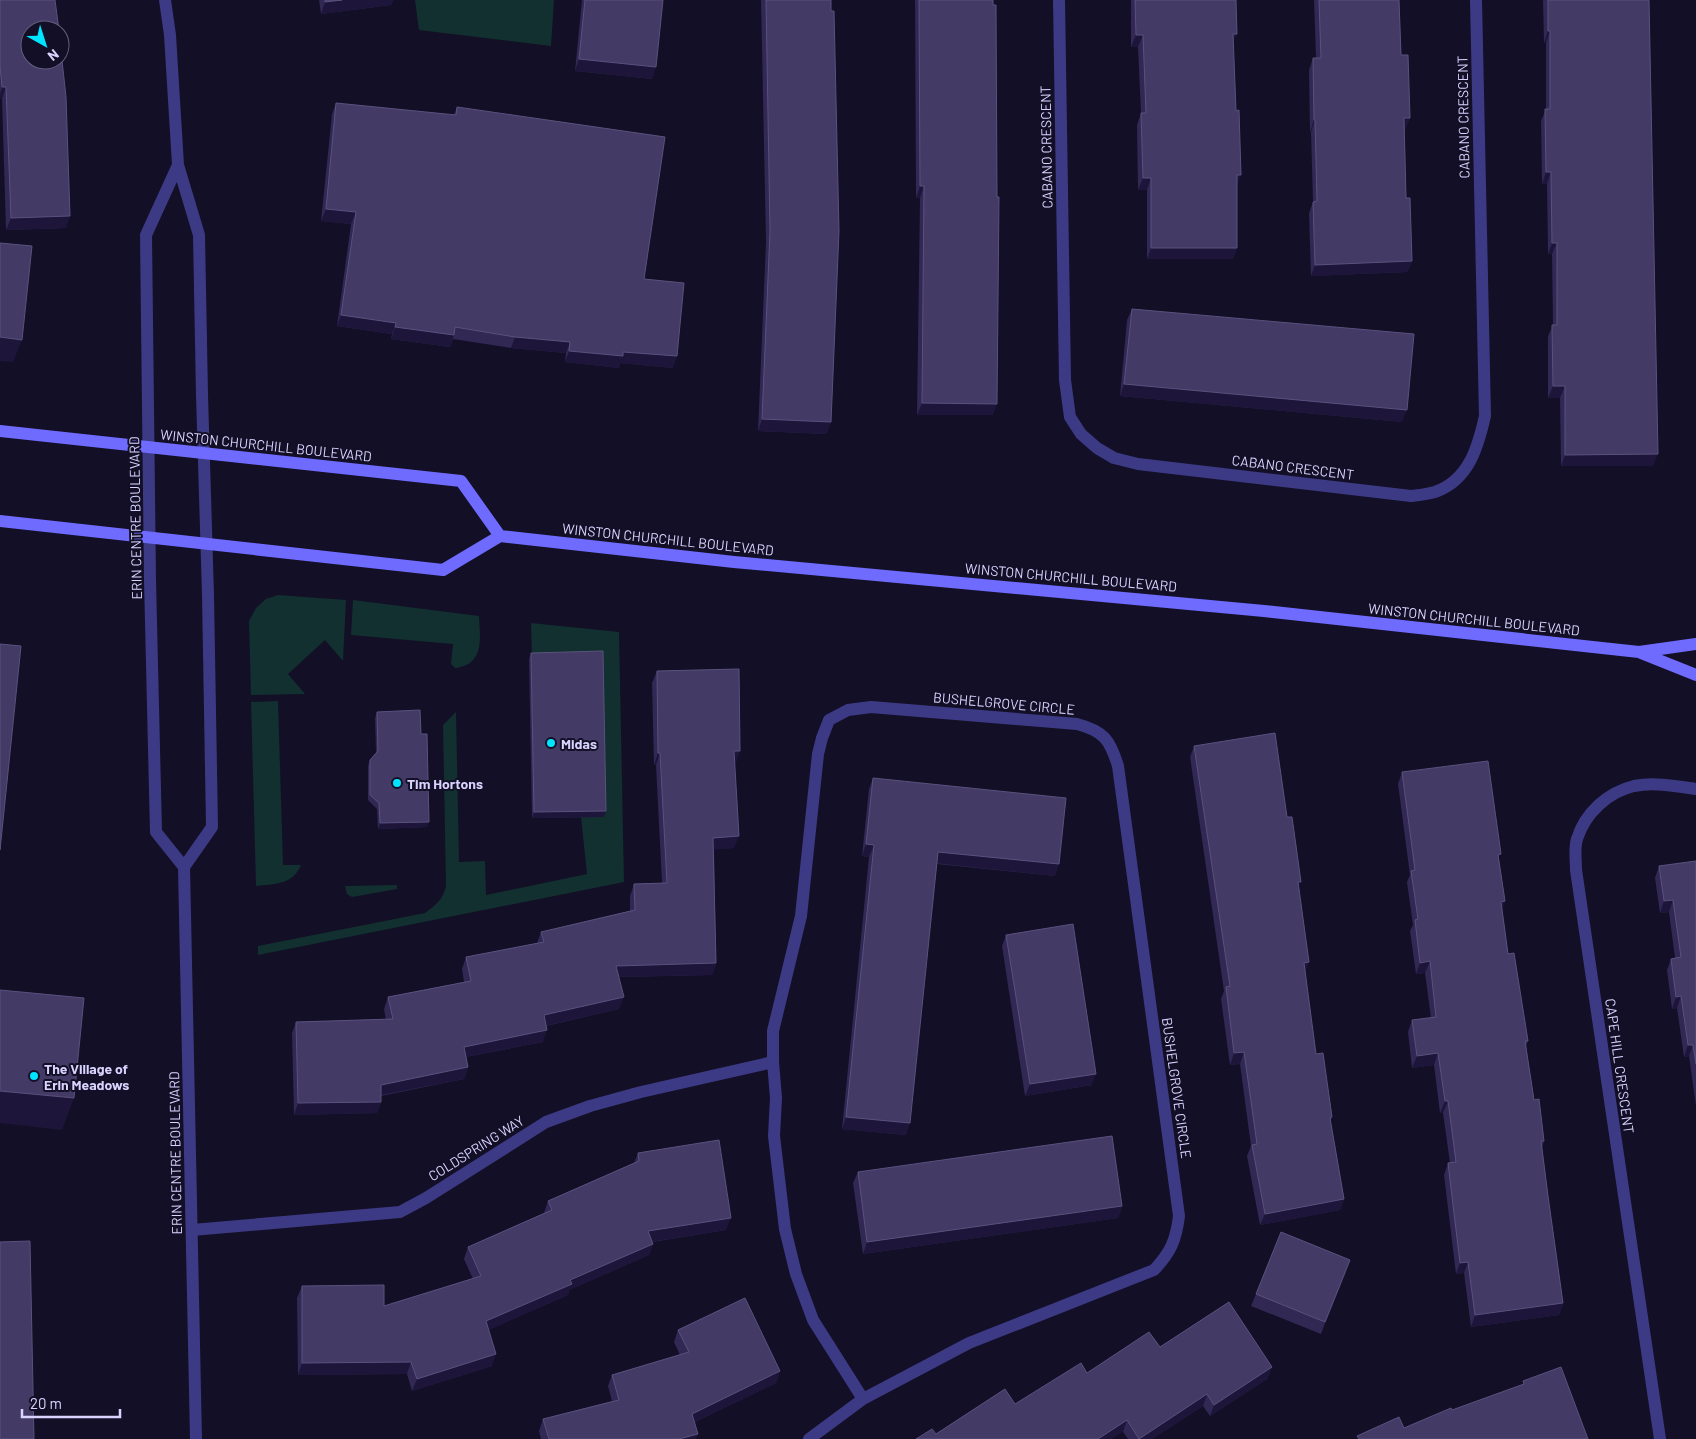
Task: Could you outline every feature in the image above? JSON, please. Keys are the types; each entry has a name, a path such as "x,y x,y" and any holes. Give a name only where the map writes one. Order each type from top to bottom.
{"main road":[{"name":"WINSTON CHURCHILL BOULEVARD","path":"0,431 461,481 500,536 734,562 1264,611 1639,652 1696,644"},
{"path":"0,521 443,570 500,536"},
{"name":"WINSTON CHURCHILL BOULEVARD","path":"1639,652 1696,675"}],"street":[{"name":"ERIN CENTRE BOULEVARD","path":"165,0 170,35 178,166 199,235 207,544 212,827 184,867 196,1439"},
{"name":"CABANO CRESCENT","path":"1059,0 1066,380 1070,417 1081,434 1097,448 1114,458 1138,464 1411,496 1435,492 1454,481 1468,465 1479,445 1485,416 1476,0"},
{"name":"ERIN CENTRE BOULEVARD","path":"178,166 146,235 156,832 184,867"},
{"name":"BUSHELGROVE CIRCLE","path":"809,1439 863,1399 969,1344 1154,1270 1167,1256 1176,1236 1179,1216 1120,776 1114,751 1107,739 1091,728 1077,724 871,707 848,710 829,720 822,738 818,754 801,916 773,1031 776,1098 774,1136 785,1229 796,1274 814,1320 863,1399"},
{"name":"CAPE HILL CRESCENT","path":"1660,1439 1576,870 1576,840 1588,815 1609,797 1634,786 1661,785 1696,789"},
{"name":"COLDSPRING WAY","path":"192,1230 400,1212 426,1198 546,1122 590,1106 641,1092 773,1062"}],"green space":[{"path":"415,0 554,0 551,46 419,30"},
{"path":"278,595 346,600 343,661 325,640 288,674 305,694 251,695 249,621 256,608 266,599"},
{"path":"353,600 479,616 479,649 472,661 465,666 455,668 451,664 453,644 351,635"},
{"path":"531,623 619,632 624,882 258,955 258,946 425,913 443,895 446,886 443,725 456,712 459,862 485,861 486,895 587,874 581,817 532,659"},
{"path":"278,701 283,865 301,865 298,872 288,880 276,884 256,886 251,702"},
{"path":"397,885 397,889 352,897 347,894 345,886"}],"building":[{"path":"0,0 55,0 58,20 20,20 20,70 63,70 66,97 70,216 11,218 6,87 2,87 0,66"},
{"path":"325,0 342,0 325,2"},
{"path":"585,0 663,0 656,67 579,59"},
{"path":"766,0 831,0 831,11 834,11 839,231 831,422 762,419 770,231"},
{"path":"919,0 993,0 993,5 996,5 997,197 999,197 997,404 922,403 924,186 920,186"},
{"path":"1135,0 1236,0 1237,34 1233,34 1236,111 1239,110 1241,175 1237,175 1237,248 1151,248 1151,178 1143,178 1141,113 1146,113 1143,35 1136,35"},
{"path":"1319,0 1399,0 1401,55 1408,55 1410,118 1404,118 1406,198 1410,198 1412,261 1315,265 1313,202 1317,201 1313,58 1321,58"},
{"path":"1548,0 1649,0 1658,454 1565,455 1565,386 1553,386 1552,325 1557,325 1557,243 1552,243 1551,172 1546,172 1545,109 1550,109"},
{"path":"336,103 456,115 457,107 665,137 644,279 684,283 677,356 623,352 623,356 569,351 570,342 515,337 455,327 454,335 395,327 396,323 341,315 356,212 326,209"},
{"path":"0,243 32,246 22,340 0,337"},
{"path":"1132,309 1414,334 1407,410 1124,384"},
{"path":"0,644 21,646 0,850"},
{"path":"603,651 606,811 534,812 531,653"},
{"path":"739,669 740,751 734,751 739,836 713,838 716,963 616,966 624,997 544,1015 547,1030 464,1047 468,1067 381,1085 381,1102 298,1103 296,1022 393,1019 388,997 471,981 466,957 544,942 541,932 635,910 634,884 667,883 660,753 658,753 657,671"},
{"name":"Tim Hortons","path":"420,710 421,734 427,734 429,822 380,823 379,803 370,795 370,760 378,751 377,712"},
{"path":"1275,733 1287,817 1292,817 1301,882 1298,882 1309,962 1304,963 1316,1054 1323,1053 1332,1117 1330,1118 1344,1199 1265,1214 1252,1145 1257,1144 1244,1052 1234,1053 1226,987 1230,986 1194,746"},
{"path":"1488,761 1501,854 1498,855 1505,901 1501,902 1508,954 1514,953 1528,1041 1525,1041 1534,1100 1539,1099 1544,1141 1541,1141 1563,1303 1475,1315 1468,1262 1460,1263 1448,1163 1456,1162 1448,1101 1445,1101 1438,1053 1417,1056 1412,1020 1436,1017 1430,961 1420,963 1415,920 1418,919 1411,871 1415,870 1402,772"},
{"path":"873,778 1066,798 1059,864 938,852 910,1123 846,1117 874,845 866,844"},
{"path":"1696,861 1696,1064 1693,1045 1688,1045 1681,996 1676,997 1671,959 1681,957 1673,900 1664,901 1659,866"},
{"path":"1073,924 1096,1074 1030,1084 1006,935"},
{"path":"0,990 84,998 74,1098 0,1091"},
{"path":"1112,1136 1122,1206 867,1242 858,1172"},
{"path":"719,1140 731,1218 648,1231 653,1244 570,1280 572,1284 486,1321 496,1354 417,1379 411,1362 302,1363 302,1286 384,1285 384,1306 481,1276 468,1247 552,1210 548,1201 639,1161 638,1153"},
{"path":"1281,1232 1350,1260 1325,1322 1256,1294"},
{"path":"30,1241 34,1439 0,1439 0,1242"},
{"path":"745,1298 780,1371 692,1414 698,1434 679,1439 549,1439 543,1419 619,1400 612,1375 689,1352 678,1330"},
{"path":"1229,1302 1272,1367 1214,1405 1207,1394 1139,1439 1127,1420 1098,1439 916,1439 932,1429 936,1434 1005,1389 1015,1404 1081,1363 1087,1373 1149,1332 1160,1347"},
{"path":"1561,1367 1588,1439 1359,1439 1357,1436 1399,1417 1404,1428 1451,1408 1452,1410 1524,1384 1523,1381"}],"place":[{"name":"Midas","path":"551,743"},
{"name":"Tim Hortons","path":"397,783"},
{"name":"The Village of Erin Meadows","path":"34,1076"}]}
